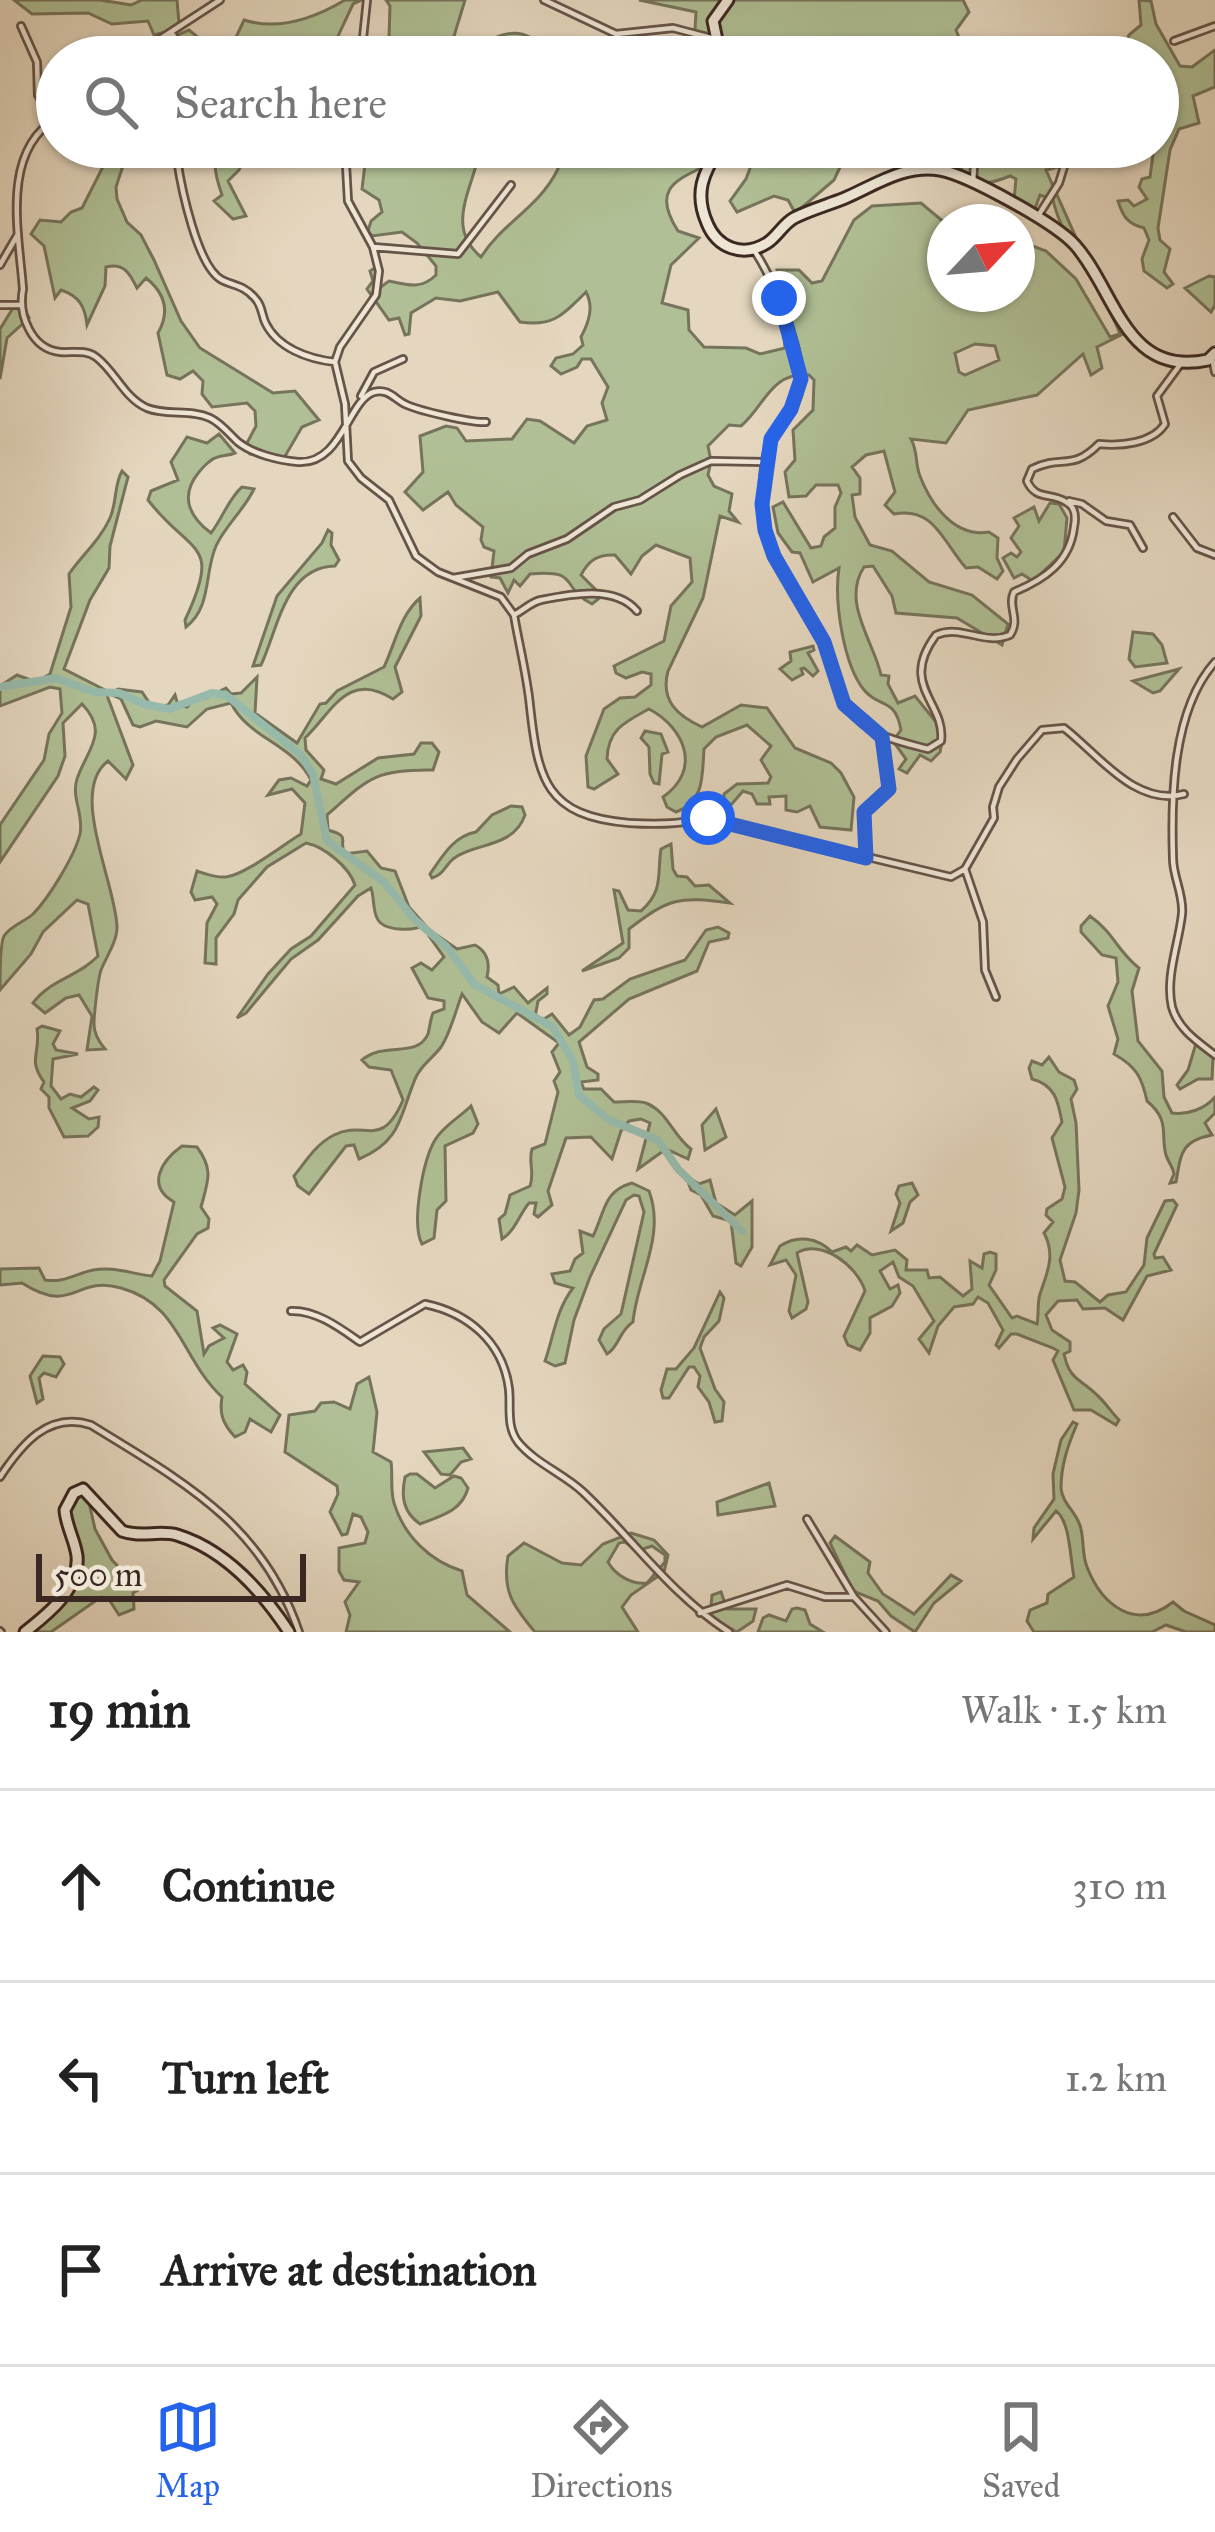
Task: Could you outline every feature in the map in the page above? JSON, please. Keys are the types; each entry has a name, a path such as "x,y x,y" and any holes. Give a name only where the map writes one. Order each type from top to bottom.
{"street":[{"path":"163,36 220,0"},
{"path":"363,36 367,0"},
{"path":"544,0 616,34 673,28 702,36"},
{"path":"716,36 714,18 728,0"},
{"path":"21,26 36,60"},
{"path":"1179,39 1215,26"},
{"path":"171,32 174,36"},
{"path":"36,136 21,160 16,183 20,305 35,338 47,349 91,354 139,403 155,410 209,417 253,451 307,461 322,454 347,430 374,372 403,359"},
{"path":"178,168 209,266 221,280 237,282 256,299 266,324 283,344 335,362"},
{"path":"347,168 349,201 374,247 380,271 378,290 335,362 350,466 389,500 416,556 453,578 501,597 514,615 538,762 550,790 565,806 598,820 641,824 683,824 720,814 726,823 944,877 965,869 994,818 1000,785 1030,741 1049,727 1064,728 1129,783 1170,796 1184,794"},
{"path":"709,168 701,182 704,217 712,235 735,250 753,249 770,241 793,219 908,171 940,170 973,183 1066,236 1089,263 1130,336 1161,356 1182,362 1213,359 1215,372"},
{"path":"973,183 974,168"},
{"path":"1038,216 1064,168"},
{"path":"374,247 458,254 511,185"},
{"path":"0,265 19,232"},
{"path":"753,249 776,287 800,368 797,397 771,439 766,462 762,504 769,544 824,642 844,704 882,737 928,749 939,743 941,725 922,684 931,641 947,631 994,640 1013,632 1012,595 1039,581 1072,549 1076,516 1063,500"},
{"path":"0,305 20,305"},
{"path":"1144,548 1130,524 1106,521 1082,504 1040,496 1027,481 1032,469 1080,460 1099,444 1123,446 1160,433 1165,424 1157,396 1182,362"},
{"path":"359,400 383,391 406,405 486,422"},
{"path":"453,578 511,568 614,507 640,500 712,461 766,462"},
{"path":"1173,517 1197,548 1215,555"},
{"path":"514,615 536,600 592,592 627,601 637,611"},
{"path":"1215,662 1195,694 1170,796 1175,832 1172,858 1183,909 1171,997 1183,1027 1215,1055"},
{"path":"866,858 864,812 889,789 882,737"},
{"path":"884,748 891,741"},
{"path":"965,869 985,932 985,970 996,997"},
{"path":"291,1311 304,1310 320,1317 360,1342 425,1304 465,1317 484,1336 505,1370 510,1423 522,1447 579,1488 700,1613 729,1632"},
{"path":"0,1478 18,1449 42,1429 74,1420 91,1425 181,1480 255,1547 272,1568 299,1632"},
{"path":"25,1632 59,1602 72,1581 77,1559 64,1510 74,1493 83,1490 122,1531 176,1535 223,1559 252,1583 289,1632"},
{"path":"807,1519 854,1597 886,1632"},
{"path":"700,1613 787,1585 825,1597 854,1597"}],"green space":[{"path":"14,0 100,0 131,5 142,0 177,0 179,23 173,30 154,35 148,21 112,24 88,13 32,14"},
{"path":"345,0 362,0 353,4 338,36 237,36 244,20 270,24 321,12"},
{"path":"386,0 465,0 454,36 389,36"},
{"path":"639,0 963,0 969,12 956,30 958,36 695,36 696,12"},
{"path":"1139,0 1151,1 1163,36 1129,36 1141,25"},
{"path":"1215,50 1215,87 1193,96 1199,123 1179,129 1179,64 1192,67"},
{"path":"102,168 122,168 117,199 200,348 273,393 295,391 319,420 302,427 284,458 250,454 247,443 256,426 255,411 247,403 212,407 202,394 203,381 193,371 180,379 167,375 158,333 164,304 146,278 137,288 122,268 106,267 105,286 87,325 77,299 61,290 55,298 44,246 31,234 40,220 61,222 82,208"},
{"path":"216,168 240,168 228,181 246,216 233,219 214,201 222,195"},
{"path":"365,168 475,168 463,219 470,245 481,257 550,183 558,168 700,168 681,178 667,197 668,212 678,231 699,238 671,265 662,303 688,310 689,330 704,347 746,348 760,354 785,348 777,270 799,270 812,283 822,281 854,220 872,206 921,203 927,208 927,312 1035,312 1035,247 1076,279 1110,337 1120,334 1053,200 1040,195 1035,208 1035,204 1021,204 1014,200 1016,179 980,182 962,173 962,168 1054,168 1046,170 1082,251 1120,314 1117,322 1125,333 1097,347 1102,368 1091,375 1083,354 1037,395 968,410 946,443 911,439 931,498 955,525 998,538 997,558 1003,571 997,579 978,567 966,568 928,521 919,515 894,514 885,505 895,492 884,451 866,455 852,467 860,478 860,494 852,495 855,517 870,545 892,551 929,582 972,595 1008,624 1002,645 957,618 896,613 892,596 873,566 864,567 858,580 857,608 881,675 889,676 898,703 915,696 944,732 940,752 931,761 920,755 907,773 899,769 906,759 893,741 901,730 895,712 864,690 846,648 839,614 839,568 813,582 800,553 792,552 778,533 773,507 783,502 811,548 821,546 835,528 838,485 816,485 806,496 789,497 785,472 795,460 793,430 813,410 814,380 809,375 785,379 741,426 729,425 708,446 708,475 714,486 732,494 729,511 738,522 720,516 703,598 668,671 669,699 685,718 702,727 741,705 767,708 795,748 831,763 841,773 854,797 851,830 820,827 810,806 797,812 786,810 786,796 769,797 770,804 757,804 752,794 743,791 731,805 724,799 737,784 768,783 771,777 761,760 771,746 747,725 716,737 704,749 697,795 676,812 663,797 682,775 684,750 672,727 649,709 614,733 607,759 618,774 594,789 588,787 586,756 604,709 651,685 651,674 626,678 614,666 664,641 671,606 692,582 690,558 656,545 631,574 615,555 599,557 581,575 602,596 592,604 557,574 530,574 520,586 514,580 508,593 500,578 491,577 494,551 484,547 483,527 448,492 423,510 405,492 423,472 420,436 446,426 457,428 466,441 512,439 527,419 540,421 574,443 587,426 607,420 602,403 608,387 591,359 582,359 577,367 561,374 551,366 556,358 573,354 583,345 590,309 586,292 557,318 541,323 520,322 498,292 460,301 436,298 411,313 405,335 399,318 389,320 367,289 373,281 370,271 375,268 378,289 389,281 425,283 436,275 436,266 402,232 372,236 368,231 371,221 382,212 379,200 362,189","holes":["975,344 995,346 999,360 965,375 959,372 955,353"]},
{"path":"750,168 840,168 834,180 794,211 788,200 774,196 737,212 730,201"},
{"path":"1151,168 1167,168 1158,228 1160,240 1170,249 1164,272 1173,284 1167,288 1144,271 1142,259 1149,240 1144,228 1127,219 1118,201 1128,200 1134,206 1147,199 1139,187 1142,179 1150,177"},
{"path":"1215,277 1211,312 1185,288"},
{"path":"13,308 25,310 29,318 7,338 0,379 0,329"},
{"path":"219,434 235,453 213,459 193,481 188,497 197,520 211,533 237,492 242,487 254,489 216,546 204,600 186,627 201,562 189,541 148,500 151,491 178,480 171,462 187,437 207,443"},
{"path":"122,471 128,477 109,568 90,600 64,669 105,690 133,765 126,779 108,761 97,775 92,794 117,927 101,970 95,1005 95,1031 105,1049 87,1050 92,1016 79,995 45,1013 33,1003 98,956 88,904 77,900 43,932 0,990 0,970 4,936 39,907 77,843 81,827 76,786 94,741 94,724 82,704 63,723 65,756 58,776 0,862 0,825 44,760 49,734 62,713 60,689 50,687 0,706 0,686 17,675 36,682 50,674 71,607 69,574 106,526"},
{"path":"1050,503 1059,504 1067,518 1064,552 1033,581 1022,574 1014,578 1003,558 1021,552 1011,538 1019,526 1014,518 1034,507 1039,521"},
{"path":"328,530 339,560 294,588 261,665 253,666 277,596"},
{"path":"420,598 421,616 395,667 402,692 393,699 377,691 353,691 305,738 306,750 324,770 321,779 336,784 378,758 414,754 421,743 432,743 439,752 433,770 384,774 327,815 328,830 342,837 345,854 367,851 381,868 395,871 409,907 425,925 399,929 380,923 371,888 318,940 291,959 237,1018 268,974 311,936 355,885 335,859 306,843 267,867 238,900 216,938 216,964 205,963 207,923 217,904 212,897 195,900 191,892 197,871 219,877 234,875 301,834 305,803 292,789 268,795 279,780 291,778 307,786 311,780 293,757 248,725 231,703 207,709 187,727 156,721 140,727 133,725 121,699 110,694 118,689 142,692 152,707 168,705 175,695 178,705 187,707 194,699 226,688 231,694 241,693 257,677 255,713 297,743 320,704 384,667 403,621"},
{"path":"1133,632 1153,634 1167,663 1135,667 1129,659"},
{"path":"813,646 808,653 818,671 813,676 804,668 792,680 780,669 791,661 790,652"},
{"path":"1179,669 1153,693 1133,681"},
{"path":"645,731 661,734 668,752 662,754 659,784 650,774 649,747 641,738"},
{"path":"511,806 522,807 525,815 512,834 462,854 432,878 430,874 455,842"},
{"path":"671,844 677,876 687,877 695,886 709,885 730,903 686,900 665,905 629,929 629,948 619,958 582,971 623,943 614,890 628,910 641,911 656,889 661,849"},
{"path":"1090,916 1139,968 1132,991 1138,1041 1162,1071 1164,1097 1172,1113 1196,1110 1215,1097 1215,1113 1205,1123 1212,1135 1188,1145 1176,1182 1170,1183 1174,1174 1159,1115 1147,1101 1137,1074 1114,1054 1118,1039 1108,1006 1118,982 1116,958 1102,955 1081,932"},
{"path":"718,927 729,933 728,938 709,942 697,971 629,999 579,1042 587,1067 598,1074 598,1080 581,1082 584,1089 601,1089 614,1102 654,1107 691,1149 688,1159 666,1149 638,1169 650,1123 641,1119 629,1121 621,1131 612,1159 591,1137 566,1138 548,1191 552,1205 538,1217 536,1203 529,1203 502,1239 499,1219 510,1195 530,1186 532,1149 545,1144 558,1092 554,1081 560,1072 552,1052 559,1043 517,1013 499,1033 482,1022 462,994 444,1042 418,1072 392,1135 359,1159 354,1145 346,1146 309,1194 298,1186 294,1176 328,1139 345,1131 380,1129 403,1100 391,1070 369,1067 362,1060 423,1042 433,1013 444,1009 444,1001 428,998 412,968 421,963 432,970 444,957 429,936 431,931 457,949 475,945 483,951 487,977 498,985 499,994 514,987 528,1003 547,988 535,1017 552,1014 569,1035 580,1027 594,1000 603,999 630,979 685,960 706,930"},
{"path":"37,1029 60,1031 53,1044 56,1050 78,1054 53,1059 51,1086 61,1099 70,1094 81,1097 94,1087 98,1090 90,1101 72,1108 89,1119 99,1117 98,1127 88,1136 64,1137 49,1108 49,1097 41,1089 44,1082 35,1061"},
{"path":"1197,1040 1213,1058 1212,1079 1198,1079 1180,1089 1177,1085 1188,1070"},
{"path":"1049,1057 1059,1072 1074,1080 1077,1089 1071,1099 1079,1190 1060,1260 1065,1281 1075,1282 1100,1302 1108,1295 1126,1292 1144,1265 1147,1238 1165,1201 1177,1205 1154,1254 1163,1257 1171,1270 1147,1276 1123,1320 1105,1308 1083,1309 1077,1300 1058,1301 1046,1315 1052,1330 1070,1342 1070,1351 1064,1354 1069,1369 1119,1420 1116,1425 1091,1410 1074,1410 1053,1360 1058,1351 1017,1334 1011,1334 999,1348 1003,1330 988,1303 978,1297 973,1304 954,1307 938,1326 929,1353 919,1339 934,1321 913,1286 899,1277 893,1262 880,1271 890,1289 898,1285 900,1293 892,1306 870,1318 870,1333 860,1350 848,1345 844,1336 865,1291 847,1264 817,1249 797,1253 808,1302 792,1318 789,1311 796,1275 786,1260 770,1265 780,1246 801,1239 820,1243 832,1252 846,1247 851,1251 857,1245 872,1255 895,1250 907,1260 906,1270 927,1270 929,1278 940,1277 963,1296 972,1289 970,1261 982,1268 984,1254 990,1252 996,1254 996,1270 989,1285 1012,1318 1037,1324 1050,1256 1044,1233 1053,1222 1047,1209 1062,1199 1065,1187 1052,1138 1062,1122 1059,1107 1051,1090 1032,1079 1029,1068 1032,1061 1042,1065"},
{"path":"471,1106 478,1124 473,1133 445,1146 446,1201 437,1210 434,1238 422,1244 418,1208 431,1149 442,1130"},
{"path":"716,1109 726,1137 705,1150 702,1125"},
{"path":"182,1146 197,1147 206,1162 201,1207 209,1219 208,1228 197,1234 164,1280 165,1286 197,1311 204,1354 224,1338 213,1328 220,1325 237,1334 227,1362 233,1370 243,1365 245,1384 280,1415 271,1432 250,1419 245,1432 235,1437 223,1418 222,1397 168,1320 141,1296 105,1285 53,1296 22,1283 0,1285 0,1269 39,1268 45,1280 52,1281 100,1269 152,1276 174,1202 160,1189 160,1174"},
{"path":"686,1176 699,1184 710,1180 716,1203 735,1215 752,1201 752,1247 741,1266 736,1263 731,1221 713,1216 701,1195 691,1190"},
{"path":"632,1183 649,1191 654,1224 633,1322 607,1354 599,1340 621,1314 644,1212 639,1196 634,1195 626,1200 590,1277 565,1363 555,1366 545,1361 559,1314 573,1288 555,1283 552,1274 570,1271 583,1253 580,1231 593,1236 610,1197"},
{"path":"912,1183 918,1195 910,1202 903,1223 891,1231 900,1203 899,1186"},
{"path":"720,1292 724,1298 719,1321 700,1348 724,1402 722,1421 715,1422 694,1367 689,1367 669,1398 663,1398 661,1390 667,1369 676,1369 694,1348"},
{"path":"43,1356 60,1357 64,1364 56,1377 44,1373 39,1378 43,1399 37,1403 30,1376"},
{"path":"369,1377 377,1412 373,1452 391,1462 393,1498 404,1526 429,1554 462,1571 467,1595 510,1632 346,1632 350,1615 345,1602 359,1582 344,1580 339,1548 365,1543 368,1532 361,1517 353,1514 347,1534 342,1535 330,1512 337,1486 285,1452 289,1415 315,1411 321,1403 334,1402 350,1409 357,1384"},
{"path":"1073,1422 1077,1424 1061,1488 1079,1523 1085,1562 1101,1593 1133,1614 1146,1615 1173,1602 1215,1625 1215,1632 1186,1632 1166,1625 1152,1632 1034,1632 1027,1621 1030,1610 1047,1603 1048,1594 1074,1577 1067,1531 1056,1511 1033,1539 1034,1528 1054,1499 1053,1474 1061,1440"},
{"path":"463,1448 471,1459 461,1462 450,1475 441,1474 424,1452"},
{"path":"410,1474 435,1488 454,1476 468,1488 456,1507 420,1524 405,1504 405,1477"},
{"path":"769,1483 775,1506 718,1515 717,1502"},
{"path":"81,1495 88,1498 95,1529 112,1560 140,1589 133,1593 134,1609 119,1615 108,1598 101,1597 51,1632 28,1632 75,1580 79,1554 66,1513"},
{"path":"631,1533 654,1540 668,1555 664,1572 622,1607 638,1632 535,1632 511,1597 508,1556 524,1543 562,1563 581,1565 603,1544","holes":["619,1543 637,1551 652,1546 665,1555 665,1562 647,1583 624,1578 608,1562"]},
{"path":"835,1536 870,1562 868,1573 883,1594 914,1614 951,1575 961,1581 934,1603 915,1632 878,1601 853,1591 830,1543"},
{"path":"721,1592 727,1609 756,1609 753,1621 737,1632 710,1617 712,1595"},
{"path":"797,1608 805,1610 810,1624 823,1632 758,1632 763,1618 769,1615 786,1621"}],"waterway":[{"path":"0,687 56,678 169,709 212,693 226,695 301,755 313,774 327,841 384,882 415,920 447,947 475,985 553,1027 573,1061 579,1095 609,1120 658,1140 678,1169 742,1231"}],"route":[{"path":"708,818 720,814 726,823 866,858 864,812 889,789 882,737 844,704 824,642 774,556 765,530 762,504 771,439 791,409 801,379 779,298"}]}
